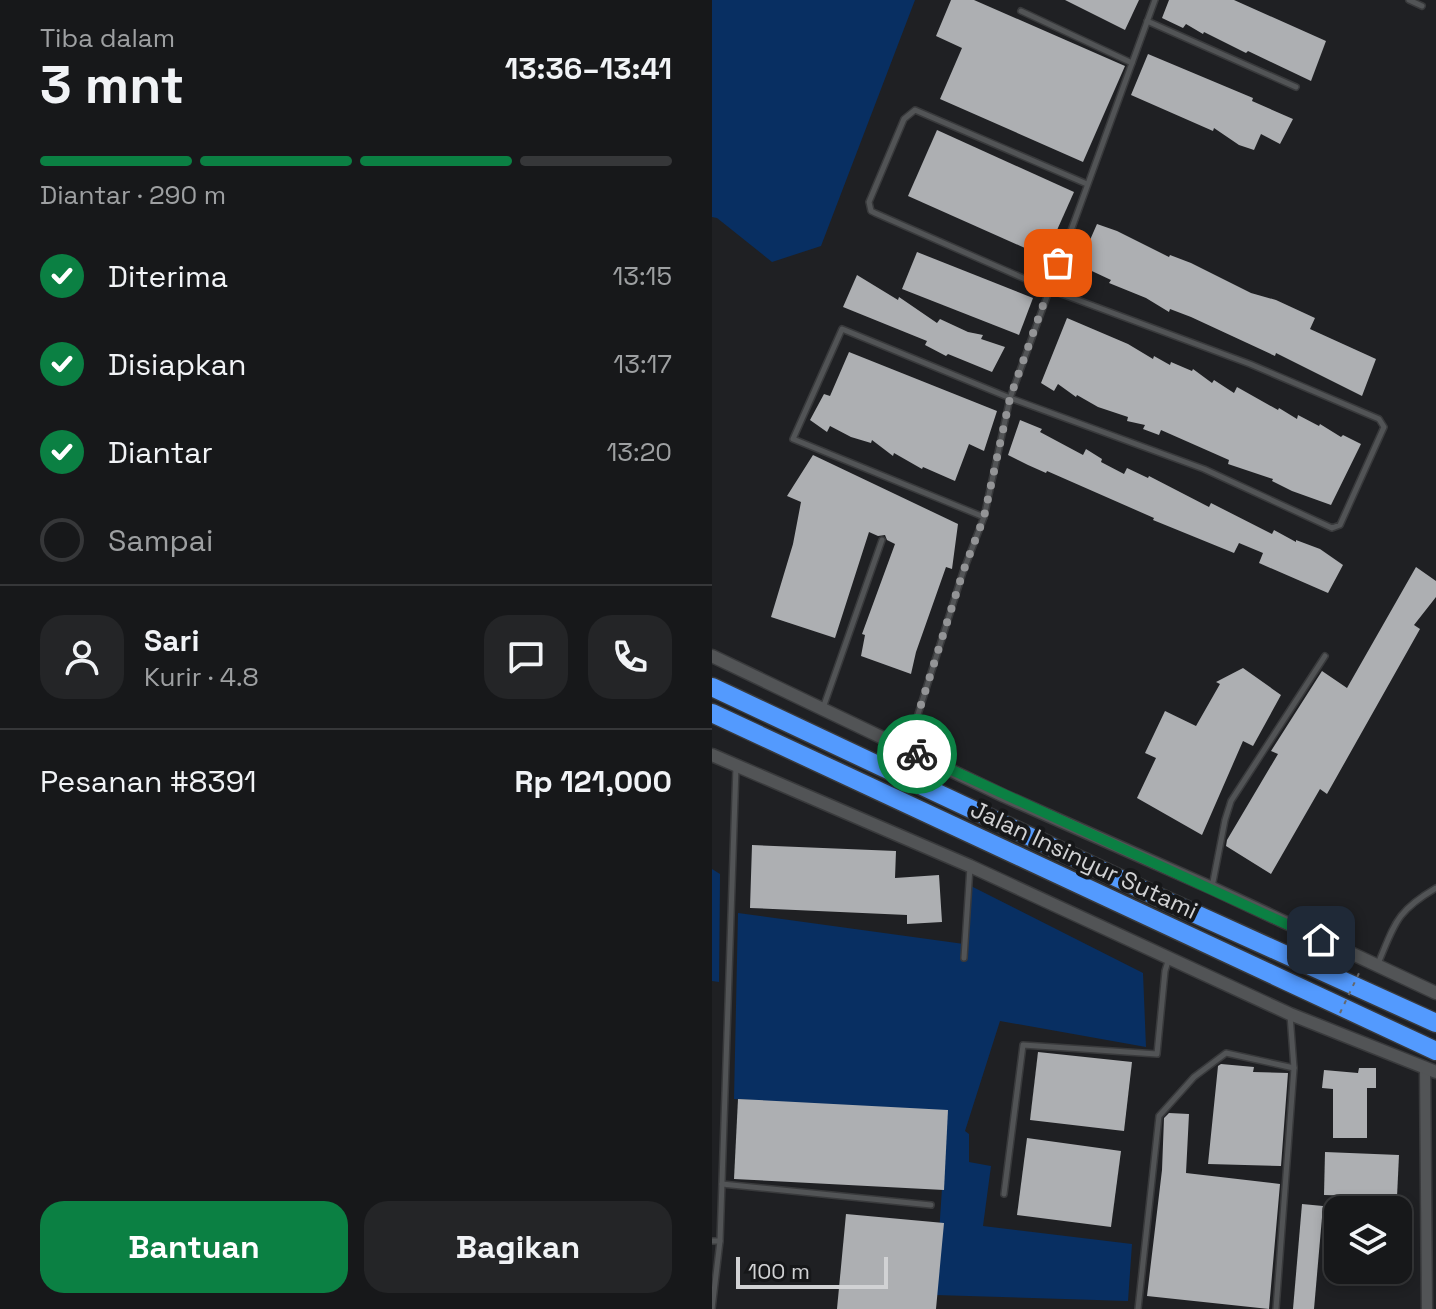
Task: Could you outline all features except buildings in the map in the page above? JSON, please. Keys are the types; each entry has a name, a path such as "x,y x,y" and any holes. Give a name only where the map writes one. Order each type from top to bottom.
{"highway":[{"name":"Jalan Insinyur Sutami","path":"712,687 1142,890 1436,1023"},
{"name":"Jalan Insinyur Sutami","path":"712,713 1436,1051"}],"street":[{"path":"712,656 1004,796 1212,888 1436,993"},
{"path":"712,755 970,866 1290,1014 1430,1070 1427,1309"}],"lane":[{"path":"907,749 963,572 984,517 1010,398 1155,0"},
{"path":"1409,0 1422,6"},
{"path":"1021,11 1132,63"},
{"path":"1147,21 1296,87"},
{"path":"984,517 793,439 842,329 1010,398 1204,469 1332,528 1340,525 1384,427 1379,419 1250,364 1048,289 875,213 869,207 870,194 904,119 915,110 1087,184"},
{"path":"822,709 882,540"},
{"path":"1212,888 1231,801 1325,656"},
{"path":"712,1309 720,1241 736,766"},
{"path":"964,958 970,866"},
{"path":"1377,967 1402,913 1409,904 1436,888"},
{"path":"1004,1194 1023,1045 1157,1054 1165,971 1170,957"},
{"path":"1276,1309 1294,1068 1290,1014"},
{"path":"1138,1309 1159,1116 1194,1077 1226,1053 1294,1068"},
{"path":"722,1184 931,1205"},
{"path":"712,1241 720,1241"}],"path":[{"path":"1340,1013 1361,969"}],"shaded area":[{"path":"712,0 915,0 821,246 772,262 712,217"},
{"path":"712,869 720,874 719,982 712,981"},
{"path":"967,884 1143,973 1146,1047 1000,1021 965,1131 969,1134 969,1162 991,1166 983,1226 1132,1244 1128,1301 935,1295 947,1112 734,1099 738,913 964,944"}],"way so far":[{"path":"917,754 907,749 963,572 984,517 1010,398 1058,263"}],"route":[{"path":"917,754 1321,940"}]}
